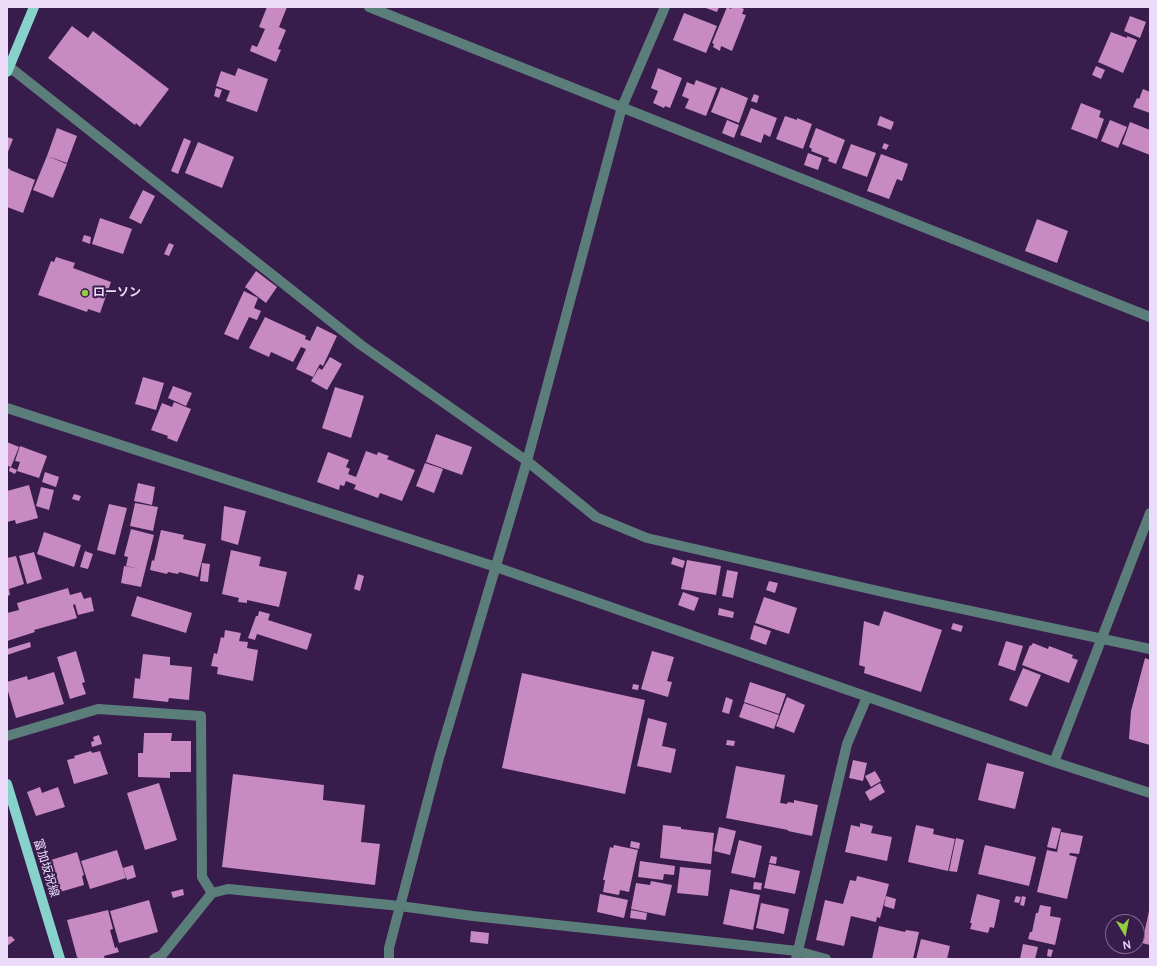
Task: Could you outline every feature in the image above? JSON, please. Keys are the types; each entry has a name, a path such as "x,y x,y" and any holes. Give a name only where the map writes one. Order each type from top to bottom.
{"main road":[{"path":"8,68 34,7"},
{"name":"富加坂祝線","path":"7,784 60,959"}],"street":[{"path":"369,7 1150,317"},
{"path":"388,959 389,948 439,758 527,461 622,107 665,7"},
{"path":"8,68 361,345 527,461 596,517 647,538 896,595 1150,648"},
{"path":"7,408 496,567 1054,762 1150,793"},
{"path":"1054,762 1150,513"},
{"path":"796,955 847,744 867,697"},
{"path":"7,736 98,709 201,716 202,877 212,894"},
{"path":"154,959 162,955 212,894 228,889 400,906 826,959"}],"building":[{"path":"267,7 287,7 279,27 286,30 278,49 281,50 276,62 250,51 252,45 257,47 265,29 259,27"},
{"path":"703,7 719,7 717,12"},
{"path":"727,7 731,9 732,7 739,7 744,9 742,14 746,15 732,51 721,46 720,51 713,47 714,44 712,43"},
{"path":"684,13 717,26 706,53 673,40"},
{"path":"1130,16 1146,22 1140,38 1124,31"},
{"path":"72,26 88,38 93,31 169,89 140,127 136,123 135,125 48,58"},
{"path":"1111,32 1137,40 1123,73 1098,62"},
{"path":"1096,66 1105,70 1101,79 1092,75"},
{"path":"238,68 268,79 257,112 226,101 230,91 216,86 221,71 235,76"},
{"path":"658,68 682,78 670,108 665,106 664,108 653,103 658,91 651,88"},
{"path":"696,80 717,88 706,116 685,108 689,99 682,96 687,82 694,85"},
{"path":"721,87 748,98 739,123 711,112"},
{"path":"216,88 222,90 219,98 214,96"},
{"path":"1143,89 1150,92 1150,113 1133,107 1137,98 1139,99"},
{"path":"754,94 759,96 757,103 751,101"},
{"path":"1081,103 1101,111 1099,117 1104,119 1097,139 1071,129"},
{"path":"751,108 777,118 770,137 764,134 761,143 740,135"},
{"path":"785,116 797,120 797,118 812,124 803,149 776,139"},
{"path":"880,116 894,122 891,130 877,125"},
{"path":"727,120 739,125 734,138 722,133"},
{"path":"1110,120 1127,127 1118,148 1101,141"},
{"path":"1130,122 1150,130 1150,155 1122,144"},
{"path":"57,128 77,136 67,163 47,156"},
{"path":"816,128 845,140 836,164 828,161 829,158 811,151 812,149 809,147"},
{"path":"7,137 13,139 7,154"},
{"path":"184,138 191,141 178,174 171,171"},
{"path":"198,142 234,157 222,188 185,173"},
{"path":"884,143 889,145 886,150 882,148"},
{"path":"851,144 876,153 867,177 842,168"},
{"path":"808,153 822,158 818,170 804,165"},
{"path":"881,154 908,164 902,181 897,179 889,199 867,191"},
{"path":"47,156 67,164 53,198 33,190"},
{"path":"7,168 35,180 23,213 7,207"},
{"path":"143,190 155,196 141,224 129,218"},
{"path":"100,218 132,229 123,254 92,244"},
{"path":"1037,219 1068,231 1057,263 1025,251"},
{"path":"84,235 91,237 90,244 82,241"},
{"path":"169,243 174,245 169,256 164,254"},
{"path":"56,257 75,263 73,268 111,282 100,313 88,309 87,312 38,295 51,261 54,262"},
{"path":"256,271 277,287 266,303 245,287"},
{"path":"244,291 258,298 254,308 261,311 257,320 249,317 238,340 224,334"},
{"path":"265,317 306,336 305,339 310,341 317,326 337,336 323,366 320,364 313,377 296,369 306,349 301,347 293,362 271,352 269,357 249,348"},
{"path":"330,357 342,364 327,390 311,381 319,368 322,370"},
{"path":"143,377 164,383 156,410 135,404"},
{"path":"173,386 192,393 186,406 168,398"},
{"path":"335,387 364,396 351,438 322,428"},
{"path":"174,402 191,409 177,442 167,438 168,436 151,430 162,403 172,407"},
{"path":"436,434 472,447 462,475 426,462"},
{"path":"7,442 19,447 11,467 8,466 7,469"},
{"path":"20,446 47,456 39,478 17,471 20,462 15,461"},
{"path":"366,451 377,455 378,452 389,456 387,459 415,470 402,501 380,493 378,498 354,489 356,485 346,481 344,486 340,485 339,490 317,482 328,452 349,460 346,467 350,469 348,474 356,477"},
{"path":"425,463 443,469 434,493 416,486"},
{"path":"10,467 17,470 15,474 9,471"},
{"path":"45,472 59,477 56,487 42,482"},
{"path":"138,483 155,487 152,505 134,501"},
{"path":"29,485 38,518 16,524 15,520 7,522 7,491"},
{"path":"41,487 54,490 49,510 36,506"},
{"path":"74,494 81,496 79,501 72,499"},
{"path":"135,503 158,507 153,531 130,526"},
{"path":"109,504 127,508 115,555 97,550"},
{"path":"224,506 246,511 238,545 221,540"},
{"path":"131,529 154,535 141,587 121,583 124,566 140,569 126,566 128,557 124,556"},
{"path":"161,530 184,535 183,539 206,544 198,577 179,572 178,574 168,572 167,574 150,570 152,560 154,561"},
{"path":"44,532 81,545 74,567 37,554"},
{"path":"231,550 261,557 259,566 287,572 279,607 247,600 247,603 238,602 239,598 222,594"},
{"path":"85,551 93,554 88,569 80,567"},
{"path":"34,552 42,579 27,584 19,556"},
{"path":"16,556 24,584 9,589 10,595 7,596 7,558"},
{"path":"673,557 685,561 683,568 671,564"},
{"path":"687,560 721,566 716,595 681,589"},
{"path":"202,563 210,564 208,582 200,581"},
{"path":"727,570 738,572 733,598 722,596"},
{"path":"358,574 364,576 360,591 354,589"},
{"path":"769,581 778,583 775,593 766,590"},
{"path":"68,588 70,595 81,592 84,599 91,597 94,611 78,615 75,604 73,605 77,618 34,630 35,632 7,641 7,613 19,610 17,603"},
{"path":"683,592 699,598 694,611 678,605"},
{"path":"137,596 192,613 186,633 131,616"},
{"path":"764,597 797,608 789,634 755,623"},
{"path":"719,608 734,612 733,618 718,615"},
{"path":"259,611 270,614 268,620 312,634 307,650 257,634 255,640 248,638"},
{"path":"884,611 942,630 921,692 864,673 865,667 859,665 864,621 879,626"},
{"path":"953,623 963,626 961,632 951,629"},
{"path":"754,625 771,631 766,645 750,639"},
{"path":"225,630 241,633 239,641 248,642 247,648 258,650 253,681 217,674 218,667 211,666 214,653 217,654 221,637 224,638"},
{"path":"1006,641 1023,646 1015,671 998,665"},
{"path":"30,642 31,647 7,655 7,649"},
{"path":"1033,643 1048,649 1049,646 1073,655 1072,658 1078,660 1069,683 1022,665 1030,645 1031,646"},
{"path":"76,651 85,682 82,683 86,694 70,699 57,657"},
{"path":"652,651 674,657 667,681 672,682 668,697 641,689"},
{"path":"143,654 170,657 170,665 192,667 189,700 169,698 168,702 133,698 135,678 140,679"},
{"path":"1145,658 1150,660 1150,745 1129,739 1131,711"},
{"path":"1023,668 1041,675 1027,707 1009,700"},
{"path":"54,672 64,704 16,718 7,688 7,682 27,676 28,680"},
{"path":"522,673 645,700 625,794 502,768"},
{"path":"750,682 786,694 779,714 744,702"},
{"path":"633,684 639,685 638,690 632,689"},
{"path":"726,697 733,700 729,714 722,712"},
{"path":"787,697 805,705 794,733 776,726"},
{"path":"744,703 779,715 774,729 739,717"},
{"path":"648,718 667,723 662,746 676,749 671,773 637,766"},
{"path":"144,733 172,733 171,741 191,741 191,772 170,772 170,778 138,777 138,753 143,753"},
{"path":"99,735 102,744 92,747 91,742 94,741 93,737"},
{"path":"727,740 735,741 734,746 726,745"},
{"path":"91,751 92,753 100,751 108,774 74,784 67,760 75,758 74,756"},
{"path":"853,760 867,763 863,781 849,778"},
{"path":"987,763 1024,772 1015,809 978,800"},
{"path":"736,766 785,775 780,803 794,803 794,800 818,805 812,836 726,818"},
{"path":"875,771 881,781 871,787 865,776"},
{"path":"233,774 324,785 323,800 365,805 361,842 380,844 375,885 222,867"},
{"path":"159,783 177,840 145,850 127,793"},
{"path":"880,783 885,792 870,801 865,792"},
{"path":"40,787 42,793 58,787 65,807 36,816 27,792"},
{"path":"860,823 873,826 871,833 892,837 887,861 845,852 851,825 860,827"},
{"path":"663,825 714,833 711,864 660,858"},
{"path":"916,825 934,829 933,834 955,839 948,871 908,862"},
{"path":"719,827 736,831 730,855 714,851"},
{"path":"1052,827 1061,829 1056,849 1047,847"},
{"path":"1061,832 1083,836 1079,854 1070,853 1069,855 1077,857 1067,899 1037,892 1047,850 1057,852"},
{"path":"956,838 964,840 957,872 949,871"},
{"path":"739,840 762,846 755,878 731,873"},
{"path":"631,841 640,843 639,849 630,847"},
{"path":"614,845 638,850 629,892 620,890 619,895 603,892 605,880 603,880 610,847 613,848"},
{"path":"985,845 1036,857 1029,886 978,874"},
{"path":"117,850 126,878 90,889 81,861"},
{"path":"77,852 84,875 82,876 84,885 60,892 51,860"},
{"path":"771,856 777,857 776,864 769,863"},
{"path":"640,861 675,866 674,875 664,874 663,880 638,877"},
{"path":"769,864 800,871 795,894 764,888"},
{"path":"133,865 136,877 127,880 123,868"},
{"path":"680,867 711,870 708,896 677,893"},
{"path":"857,876 889,884 880,918 877,917 876,922 851,916 844,946 816,940 825,900 843,904 850,880 856,881"},
{"path":"651,881 672,885 665,916 631,909 636,883 650,885"},
{"path":"754,882 762,883 761,890 753,889"},
{"path":"183,889 184,895 173,898 171,892"},
{"path":"730,889 760,895 753,930 723,924"},
{"path":"600,894 628,900 624,918 597,912"},
{"path":"977,894 1000,900 994,928 990,927 988,933 970,929"},
{"path":"886,896 896,899 894,909 884,906"},
{"path":"1016,896 1021,897 1019,903 1014,902"},
{"path":"1022,896 1026,897 1024,906 1020,905"},
{"path":"149,900 158,932 119,943 110,911"},
{"path":"761,903 789,909 784,934 756,928"},
{"path":"1040,905 1051,907 1050,916 1061,918 1055,945 1028,939 1030,932 1032,932 1036,913 1038,913"},
{"path":"108,910 113,929 110,930 115,948 117,947 119,952 104,956 105,959 79,959 77,957 67,920"},
{"path":"631,910 647,913 646,920 630,918"},
{"path":"1150,911 1150,945 1145,944 1145,929"},
{"path":"879,926 905,932 906,930 919,932 913,959 872,959"},
{"path":"471,931 489,933 488,944 470,942"},
{"path":"7,935 9,937 11,936 15,940 7,946"},
{"path":"921,939 950,946 947,959 916,959"},
{"path":"1023,944 1038,947 1035,959 1020,959"},
{"path":"1048,949 1053,950 1051,957 1047,956"}],"place":[{"name":"ローソン","path":"85,293"}]}
